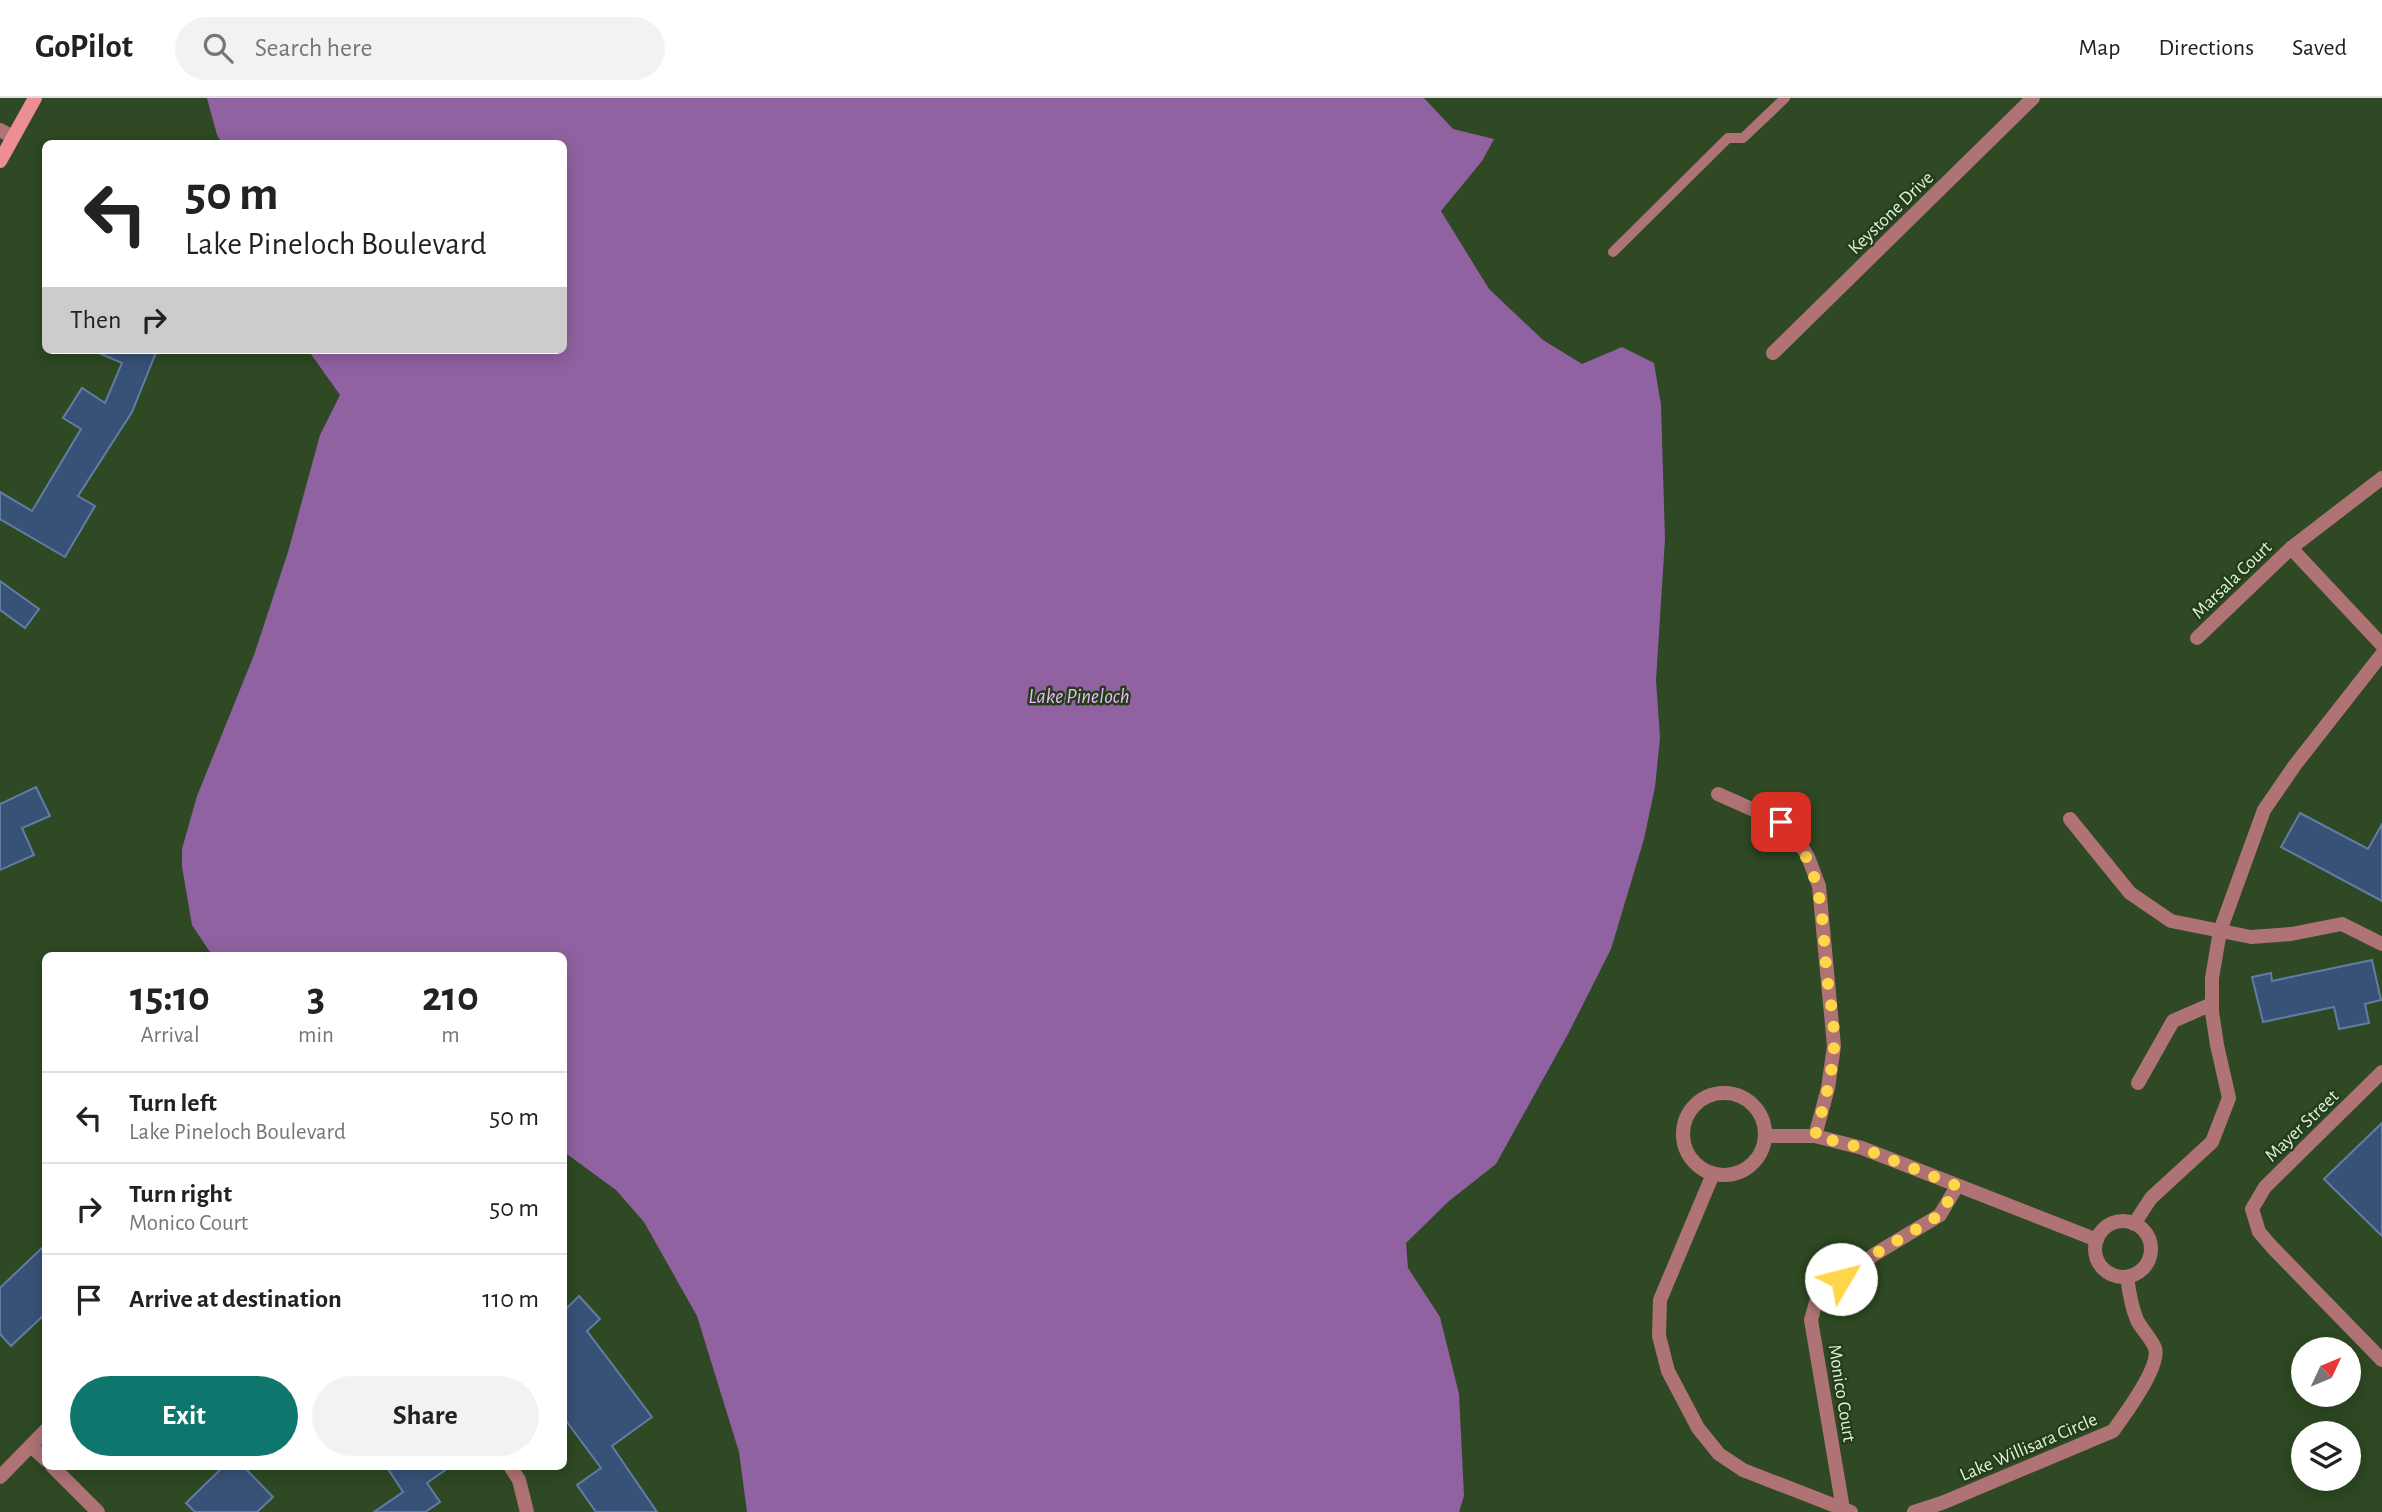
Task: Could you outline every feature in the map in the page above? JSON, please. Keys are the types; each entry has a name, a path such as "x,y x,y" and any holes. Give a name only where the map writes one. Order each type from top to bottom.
{"street":[{"path":"0,161 6,133 35,98"},
{"name":"Keystone Drive","path":"1773,353 2034,98"},
{"name":"Marsala Court","path":"2197,638 2291,548 2382,478"},
{"name":"Marsala Court","path":"2291,548 2382,645"},
{"path":"2134,1224 2151,1198 2212,1142 2229,1098 2217,1045 2212,978 2220,931 2264,810 2295,765 2382,654"},
{"path":"1718,794 1781,822 1796,837 1808,857 1819,886 1834,1046 1828,1088 1815,1136"},
{"path":"2070,819 2130,893 2171,921 2251,937 2291,934 2342,924 2382,944"},
{"path":"2138,1083 2173,1021 2212,1004"},
{"name":"Mayer Street","path":"2382,1072 2265,1187 2252,1209 2259,1231 2272,1247 2382,1360"},
{"path":"1727,1093 1741,1096 1757,1108 1764,1121 1766,1136 1761,1154 1748,1168 1727,1176 1713,1174 1697,1166 1688,1154 1683,1138 1684,1123 1689,1111 1700,1101 1713,1094 1727,1093"},
{"path":"1766,1136 1815,1136 1862,1148 2097,1240"},
{"path":"1713,1174 1660,1300 1660,1336 1668,1371 1698,1428 1720,1454 1743,1470 1847,1510"},
{"name":"Monico Court","path":"1847,1510 1811,1320 1815,1302 1875,1254 1940,1215 1957,1186"},
{"path":"2116,1223 2134,1224 2144,1231 2149,1239 2150,1258 2136,1274 2127,1277 2110,1274 2102,1268 2097,1259 2097,1240 2107,1227 2116,1223"},
{"name":"Lake Willisara Circle","path":"1914,1512 1942,1503 2113,1431 2131,1406 2155,1360 2155,1350 2138,1321 2127,1277"},
{"path":"0,1477 42,1434"},
{"path":"31,1446 42,1456"},
{"path":"56,1470 98,1512"},
{"path":"513,1470 519,1480 527,1512"}],"lane":[{"path":"1613,252 1728,138 1744,138 1784,98"}],"water":[{"name":"Lake Pineloch","path":"207,98 1424,98 1453,129 1494,139 1482,161 1441,211 1489,289 1543,340 1582,364 1622,347 1654,363 1661,405 1665,539 1656,680 1660,738 1655,787 1644,839 1611,949 1568,1034 1496,1164 1449,1201 1406,1243 1408,1268 1440,1317 1459,1394 1464,1496 1459,1512 747,1512 739,1452 697,1316 644,1222 616,1190 567,1154 567,952 210,952 192,925 182,867 182,849 197,796 254,655 288,552 320,435 340,395 311,354 567,354 567,140 220,140"}],"building":[{"path":"101,354 155,354 132,412 78,496 95,506 65,557 0,519 0,492 32,511 81,429 63,418 82,388 105,403 122,363"},
{"path":"0,581 39,609 25,628 0,610"},
{"path":"36,787 50,816 22,828 34,855 0,870 0,804"},
{"path":"2300,813 2368,849 2382,824 2382,901 2281,847"},
{"path":"2372,960 2381,1000 2365,1004 2369,1023 2339,1029 2334,1007 2263,1022 2252,977 2271,973 2272,981"},
{"path":"2382,1123 2382,1236 2324,1179"},
{"path":"42,1248 42,1317 11,1346 0,1334 0,1288"},
{"path":"579,1296 600,1319 587,1331 652,1417 612,1446 657,1512 596,1512 577,1485 601,1468 567,1422 567,1308"},
{"path":"220,1470 247,1470 273,1497 257,1512 195,1512 186,1503"},
{"path":"389,1470 445,1470 427,1483 440,1502 425,1512 374,1512 403,1492"}],"route":[{"path":"1781,822 1796,837 1808,857 1819,886 1834,1046 1828,1088 1815,1136 1862,1148 1957,1186 1940,1215 1875,1254 1841,1279"}]}
